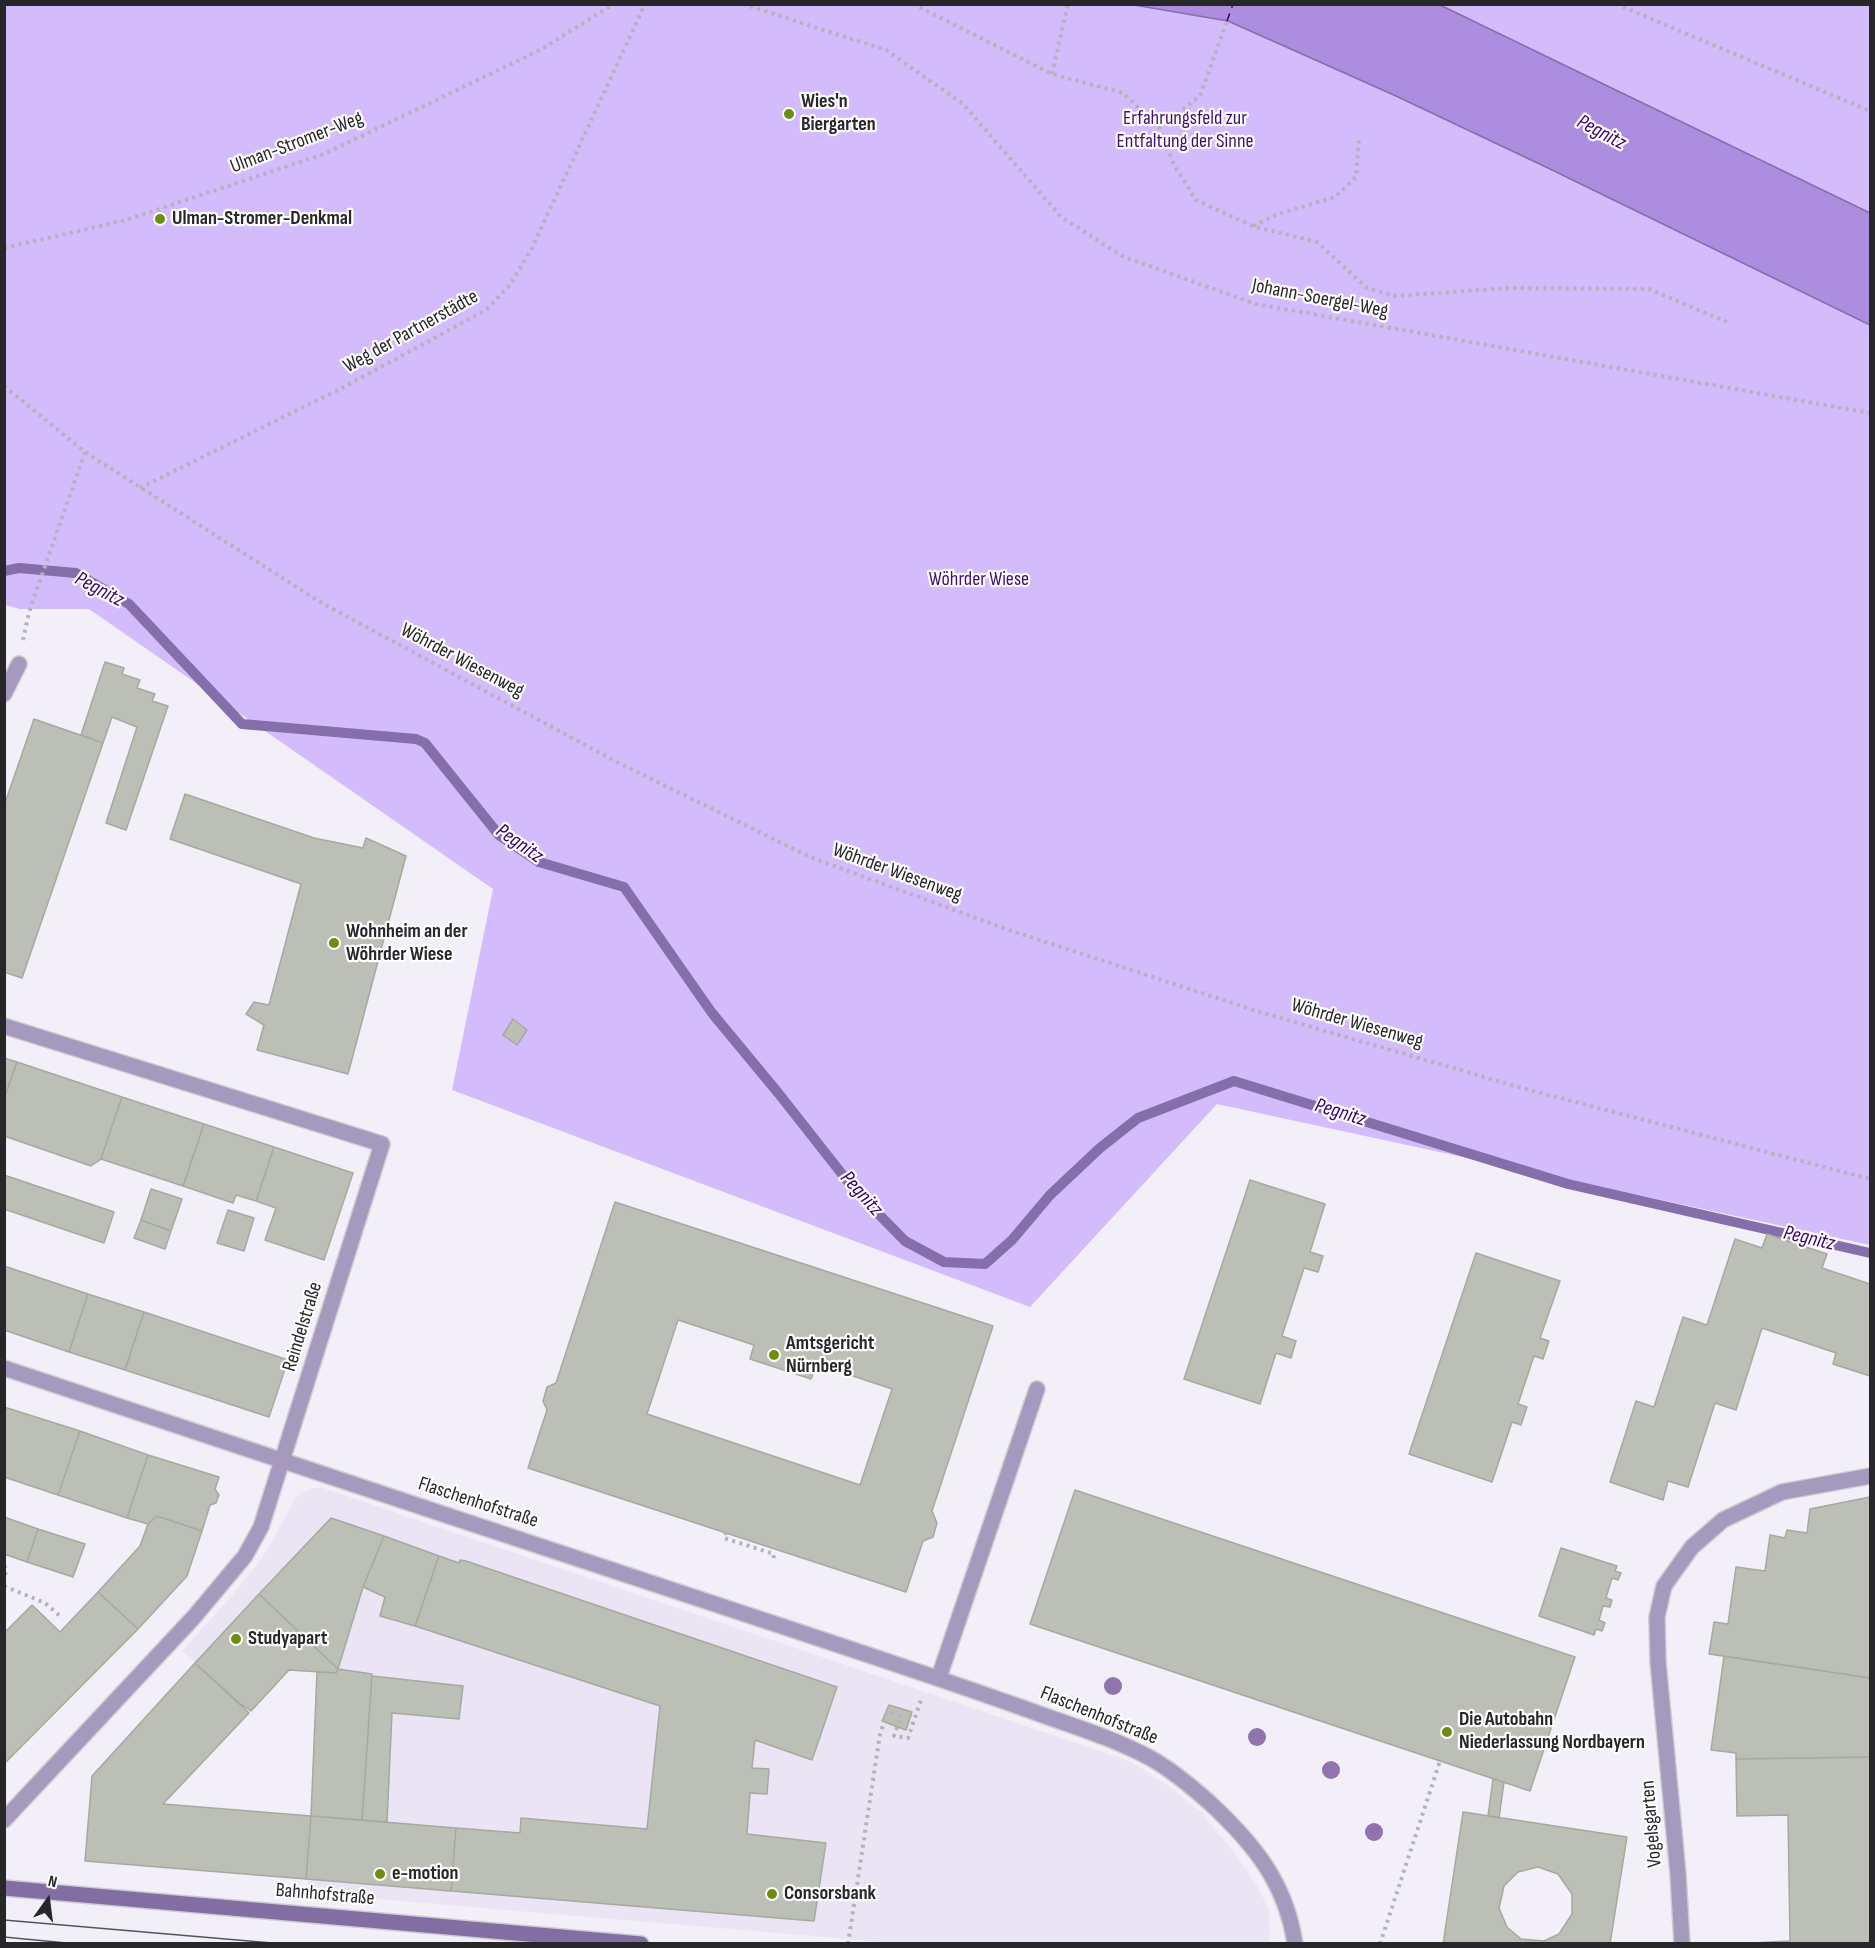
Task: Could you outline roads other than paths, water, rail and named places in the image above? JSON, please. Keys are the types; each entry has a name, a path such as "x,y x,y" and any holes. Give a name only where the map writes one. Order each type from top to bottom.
{"main road":[{"name":"Bahnhofstraße","path":"4,1888 641,1944"}],"street":[{"path":"4,694 19,664"},
{"name":"Reindelstraße","path":"4,1026 382,1144 261,1527 245,1556 194,1617 4,1820"},
{"name":"Flaschenhofstraße","path":"4,1368 282,1462 939,1677 1115,1742 1154,1760 1192,1787 1236,1827 1262,1858 1273,1876 1285,1903 1295,1944"},
{"path":"939,1677 1037,1389"},
{"name":"Vogelsgarten","path":"1682,1944 1678,1874 1658,1662 1657,1617 1664,1586 1692,1547 1723,1520 1782,1492 1870,1476"}],"water":[{"path":"1134,5 1440,5 1870,213 1870,325 1396,96 1228,21"}],"waterway":[{"name":"Pegnitz","path":"4,571 19,568 76,573 129,604 242,724 416,739 425,743 499,835 539,862 624,887 712,1013 853,1188 905,1241 944,1262 985,1264 1012,1240 1050,1195 1100,1148 1138,1118 1234,1081 1568,1184 1870,1253"}],"tram line":[{"path":"4,1920 284,1944"},
{"path":"4,1937 77,1944"}],"place":[{"name":"Wies'n Biergarten","path":"789,114"},
{"name":"Ulman-Stromer-Denkmal","path":"160,219"},
{"name":"Wohnheim an der Wöhrder Wiese","path":"334,943"},
{"name":"Amtsgericht Nürnberg","path":"774,1355"},
{"name":"Studyapart","path":"236,1639"},
{"name":"Die Autobahn Niederlassung Nordbayern","path":"1447,1732"},
{"name":"e-motion","path":"380,1874"},
{"name":"Consorsbank","path":"772,1894"}],"park label":[{"name":"Erfahrungsfeld zur Entfaltung der Sinne","path":"1185,130"},
{"name":"Wöhrder Wiese","path":"979,580"}]}
